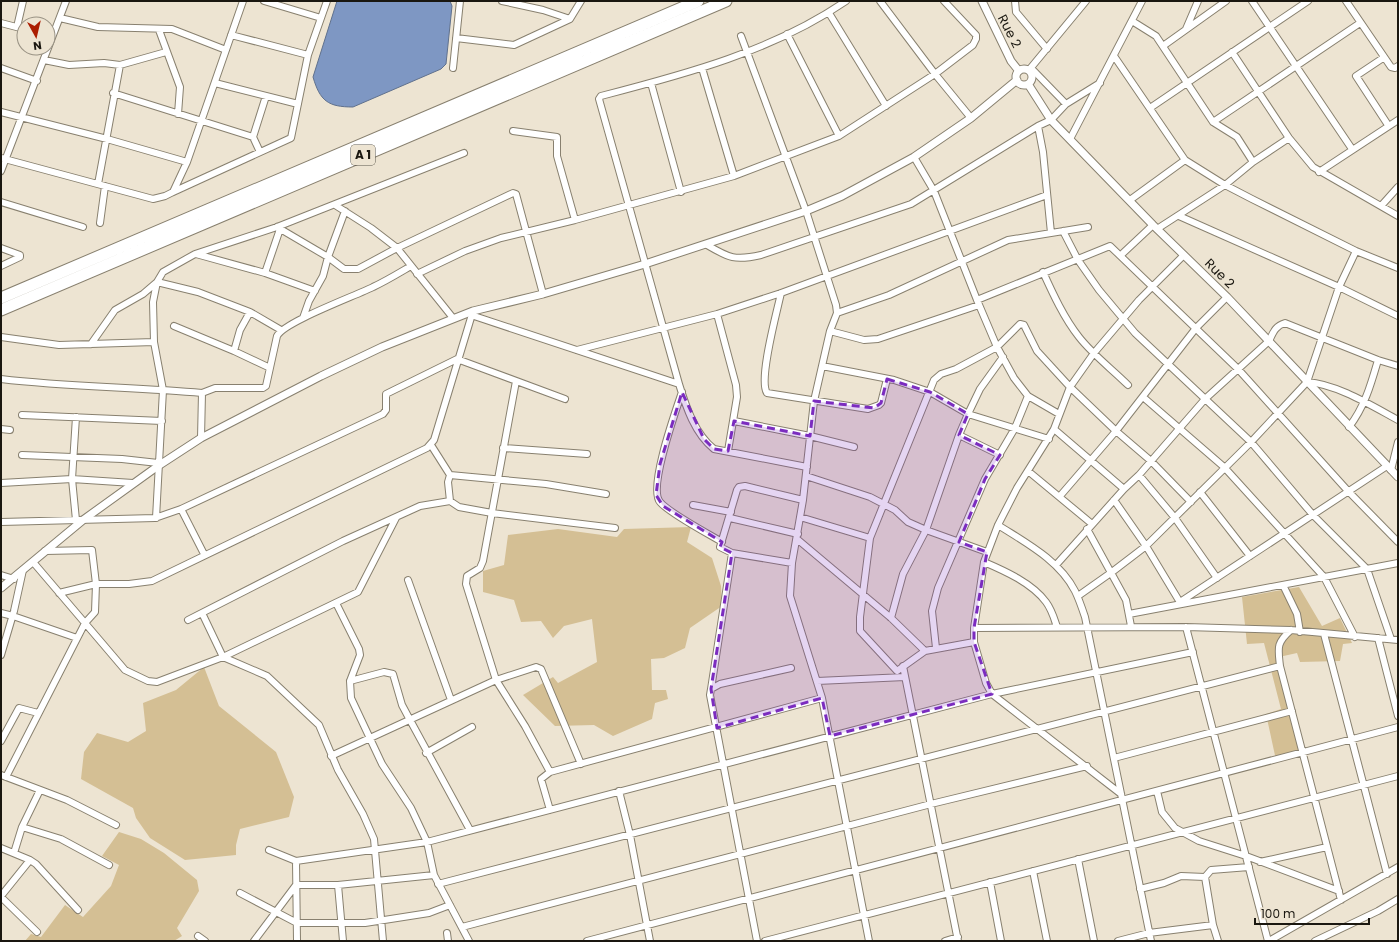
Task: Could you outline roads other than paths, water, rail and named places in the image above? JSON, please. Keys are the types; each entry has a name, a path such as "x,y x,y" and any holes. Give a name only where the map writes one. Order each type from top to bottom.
{"highway":[{"name":"A 1","path":"1,298 698,1"},
{"name":"A 1","path":"1,310 726,1"}],"street":[{"path":"20,16 23,1"},
{"path":"56,25 66,1"},
{"path":"172,192 187,162 243,1"},
{"path":"264,1 321,18"},
{"path":"3,159 152,199 165,196 290,138 308,55 327,1"},
{"path":"453,68 460,1"},
{"path":"502,1 543,10 570,19"},
{"path":"807,466 714,449 704,440 696,427 679,384 599,99 601,96 702,68 746,52 829,13 846,1"},
{"path":"880,1 935,74 971,118"},
{"path":"417,274 465,251 500,238 681,192 734,176 838,136 935,74 973,45 976,35 944,1"},
{"name":"Rue 2","path":"982,1 1004,48 1018,71"},
{"path":"1015,1 1016,12 1047,49"},
{"path":"1030,69 1086,1"},
{"path":"1070,139 1142,1"},
{"path":"1185,30 1198,1"},
{"path":"1163,46 1226,1"},
{"path":"1252,1 1352,149"},
{"path":"1150,108 1308,1"},
{"path":"1346,1 1383,58 1391,67 1395,68 1398,66"},
{"path":"456,38 514,45 570,19 579,2"},
{"path":"829,13 886,106"},
{"path":"60,18 98,27 159,30 172,29 184,32 226,50"},
{"path":"1132,21 1152,32 1188,82 1213,122 1237,137 1253,162"},
{"path":"1213,122 1360,23"},
{"path":"1,24 16,27"},
{"path":"159,30 180,88 178,114"},
{"path":"787,34 838,136"},
{"path":"231,35 308,55"},
{"path":"740,36 806,211 828,276 837,313 830,331 814,401 803,500 798,536 792,563 790,596 822,698 869,941"},
{"path":"44,60 69,65 104,63 120,65 166,52"},
{"path":"1232,52 1308,162 1319,172 1398,216"},
{"path":"1,171 3,159 23,118 45,56"},
{"path":"1114,56 1185,160 1225,185 1356,251 1398,268"},
{"path":"1383,58 1356,76 1388,125"},
{"path":"98,184 107,139 113,93 120,65"},
{"path":"1,68 37,81"},
{"path":"702,68 734,176"},
{"path":"1030,69 1032,77 1028,84 1023,85 1017,80 1016,76 1018,71 1022,69 1030,69 1066,104"},
{"path":"1,588 79,520 158,464 201,438 382,347 452,318 543,294 645,264 707,245 806,211 860,187 914,157 971,118 1017,80"},
{"path":"215,83 298,104"},
{"path":"651,83 681,192"},
{"path":"707,245 726,256 735,259 746,258 760,255 911,204 934,192 1038,126 1051,120 1066,104 1100,83"},
{"name":"Rue 2","path":"1028,84 1051,120 1155,227 1227,297 1398,477"},
{"path":"113,93 253,137"},
{"path":"260,152 253,137 266,96"},
{"path":"1,112 107,139 187,162"},
{"path":"1319,172 1388,125 1398,120"},
{"path":"1038,126 1043,152 1051,233"},
{"path":"513,131 557,137 557,156 575,220"},
{"path":"1121,255 1155,227 1179,216 1225,185 1253,162 1290,138"},
{"path":"156,518 163,390 154,342 153,302 158,282 163,272 195,254 279,228 464,153"},
{"path":"914,157 934,192 997,347 1014,378 1028,396 1059,414"},
{"path":"1130,200 1185,160"},
{"path":"100,222 105,186"},
{"path":"1381,206 1398,187"},
{"path":"279,228 344,268 358,269 397,248 513,193 518,196 543,294"},
{"path":"577,350 718,314 828,276 1047,195"},
{"path":"1,202 83,227"},
{"path":"335,205 397,248 452,318"},
{"path":"303,318 309,301 324,276 328,257 345,211"},
{"path":"1179,216 1339,287 1398,316"},
{"path":"837,313 884,297 1008,240 1088,227"},
{"path":"265,273 279,228"},
{"path":"1063,231 1078,260 1123,320 1148,347 1168,363 1251,442 1313,515 1367,569 1391,639"},
{"path":"830,331 864,340 878,339 978,302 1043,272 1078,260 1110,246 1238,370 1348,491 1398,542"},
{"path":"1,248 20,255 20,257 1,266"},
{"path":"1078,596 1146,546 1224,467 1251,442 1307,382 1323,339 1339,287 1356,251"},
{"path":"195,254 265,273 315,291"},
{"path":"1122,797 1087,766 992,694 986,683 974,642 974,628 984,562 987,552 998,525 1017,488 1054,429 1070,387 1094,353 1151,286 1184,254"},
{"path":"1,379 47,385 202,393 215,388 263,388 266,386 268,367 277,336 281,330 303,318 375,286 411,266"},
{"path":"1043,272 1053,295 1074,331 1094,353 1128,385"},
{"path":"158,282 198,292 250,312 281,330"},
{"path":"91,344 115,310 143,294 158,282"},
{"path":"781,293 766,364 765,388 768,393 860,408 874,408 881,403 887,379"},
{"path":"1060,496 1116,431 1196,328 1227,297"},
{"path":"234,351 240,330 250,312"},
{"path":"472,313 679,384"},
{"path":"59,593 96,584 129,584 147,582 275,522 431,445 472,313"},
{"path":"718,314 736,385 737,397 728,451"},
{"path":"1056,564 1124,489 1139,475 1205,399 1269,341 1275,328 1285,323 1378,360 1398,366"},
{"path":"974,642 925,651 897,671 861,634 859,624 870,538 934,380 941,374 956,369 997,347 1020,324 1024,325 1037,351 1070,387 1116,431 1151,461 1190,502"},
{"path":"174,326 268,367"},
{"path":"1,337 43,344 154,342"},
{"path":"891,618 903,574 926,530 959,435 968,414 980,389 1003,357"},
{"path":"1,522 156,518 181,509 383,414 386,410 386,394 457,360 565,399"},
{"path":"1349,427 1359,414 1365,402 1378,360"},
{"path":"822,366 887,379 930,392 968,414 1049,438"},
{"path":"516,381 483,561 480,568 468,576 466,584 496,680 525,726 550,772"},
{"path":"1307,382 1317,383 1365,402 1398,420"},
{"path":"682,392 668,433 660,464 656,496 663,506 722,542"},
{"path":"201,438 202,393"},
{"path":"936,648 932,619 933,603 938,588 985,479 1015,428 1028,396"},
{"path":"1143,397 1178,429 1224,467 1324,577 1356,637"},
{"path":"22,415 162,421"},
{"path":"76,417 72,479 79,520"},
{"path":"734,421 810,436 854,447"},
{"path":"1,429 10,430"},
{"path":"1054,429 1124,489"},
{"path":"959,435 1000,454"},
{"path":"1180,603 1348,491 1389,468 1398,442"},
{"path":"431,445 450,475 448,482 450,501"},
{"path":"504,448 587,454"},
{"path":"22,456 122,459 158,464"},
{"path":"1028,471 1060,496 1090,526 1126,600 1131,626"},
{"path":"450,475 546,484 606,494"},
{"path":"1139,475 1175,518 1217,578"},
{"path":"806,476 885,503 908,522 987,552"},
{"path":"1,483 72,479 133,483"},
{"path":"792,563 732,553 723,550 720,547 737,490 742,486 803,500"},
{"path":"1200,492 1250,556"},
{"path":"1114,500 1146,546 1180,603"},
{"path":"188,620 343,541 420,506 450,501 459,507 492,513 615,528"},
{"path":"693,505 798,536 891,618 925,651"},
{"path":"181,509 204,554"},
{"path":"800,517 870,538"},
{"path":"32,562 125,670 148,681 164,680 223,657 358,592 396,518"},
{"path":"998,525 1036,548 1056,564 1078,596 1088,626 1151,941"},
{"path":"45,551 92,550 96,584 95,612 85,623 3,776 67,800 116,825"},
{"path":"732,553 711,689 757,941"},
{"path":"984,562 1001,569 1039,594 1049,606 1057,627"},
{"path":"1129,614 1180,603 1398,563"},
{"path":"1,655 13,616 23,570"},
{"path":"1,575 14,578"},
{"path":"408,580 451,700"},
{"path":"1283,585 1297,614 1300,632"},
{"path":"336,603 359,649 360,655 350,681 352,698 388,774 411,808 427,842 434,875 469,941"},
{"path":"1,613 77,638"},
{"path":"202,613 223,657 266,676 320,725 331,756 370,827 376,850 383,941"},
{"path":"974,628 1088,626 1186,627 1291,630 1398,640"},
{"path":"1186,627 1268,941 1398,868"},
{"path":"1291,630 1283,637 1278,646 1280,666 1341,900"},
{"path":"1324,634 1387,874"},
{"path":"1378,638 1398,716"},
{"path":"269,850 296,861 427,842 992,694 1193,652"},
{"path":"903,666 958,939 945,941"},
{"path":"438,884 1280,666"},
{"path":"331,756 496,680 536,668 541,669 581,764"},
{"path":"711,689 720,684 791,668"},
{"path":"350,681 384,672 391,672 410,720 426,753 438,771 470,830"},
{"path":"817,680 905,677"},
{"path":"550,810 541,779 550,772 717,728 822,698"},
{"path":"1,741 19,708 38,713"},
{"path":"1114,758 1292,711"},
{"path":"426,753 472,727"},
{"path":"587,941 940,848 1122,797 1157,791 1398,727"},
{"path":"462,927 931,804 1087,766"},
{"path":"765,941 1398,776"},
{"path":"14,853 22,827 40,790"},
{"path":"1157,791 1166,818 1175,828 1182,832 1199,841 1246,856 1339,891"},
{"path":"619,792 630,835 650,941"},
{"path":"22,827 60,839 109,865"},
{"path":"1260,862 1327,847"},
{"path":"1,848 30,860 78,910"},
{"path":"1078,859 1094,941"},
{"path":"30,860 1,897 37,932"},
{"path":"296,861 297,941"},
{"path":"1205,877 1211,870 1249,867"},
{"path":"1033,871 1047,941"},
{"path":"296,885 338,885 434,875"},
{"path":"1140,889 1164,883 1181,876 1205,877"},
{"path":"1205,877 1213,925 1218,941"},
{"path":"990,882 1001,941"},
{"path":"254,941 296,885"},
{"path":"338,885 342,924 342,941"},
{"path":"240,893 296,924 342,924 382,920 429,913 450,905"},
{"path":"1315,941 1378,911 1398,899"},
{"path":"1118,941 1149,933 1213,925"},
{"path":"447,933 448,941"},
{"path":"198,936 205,941"}],"water":[{"path":"337,1 450,1 452,6 446,64 441,69 353,107 344,107 331,104 322,97 313,77"}]}
